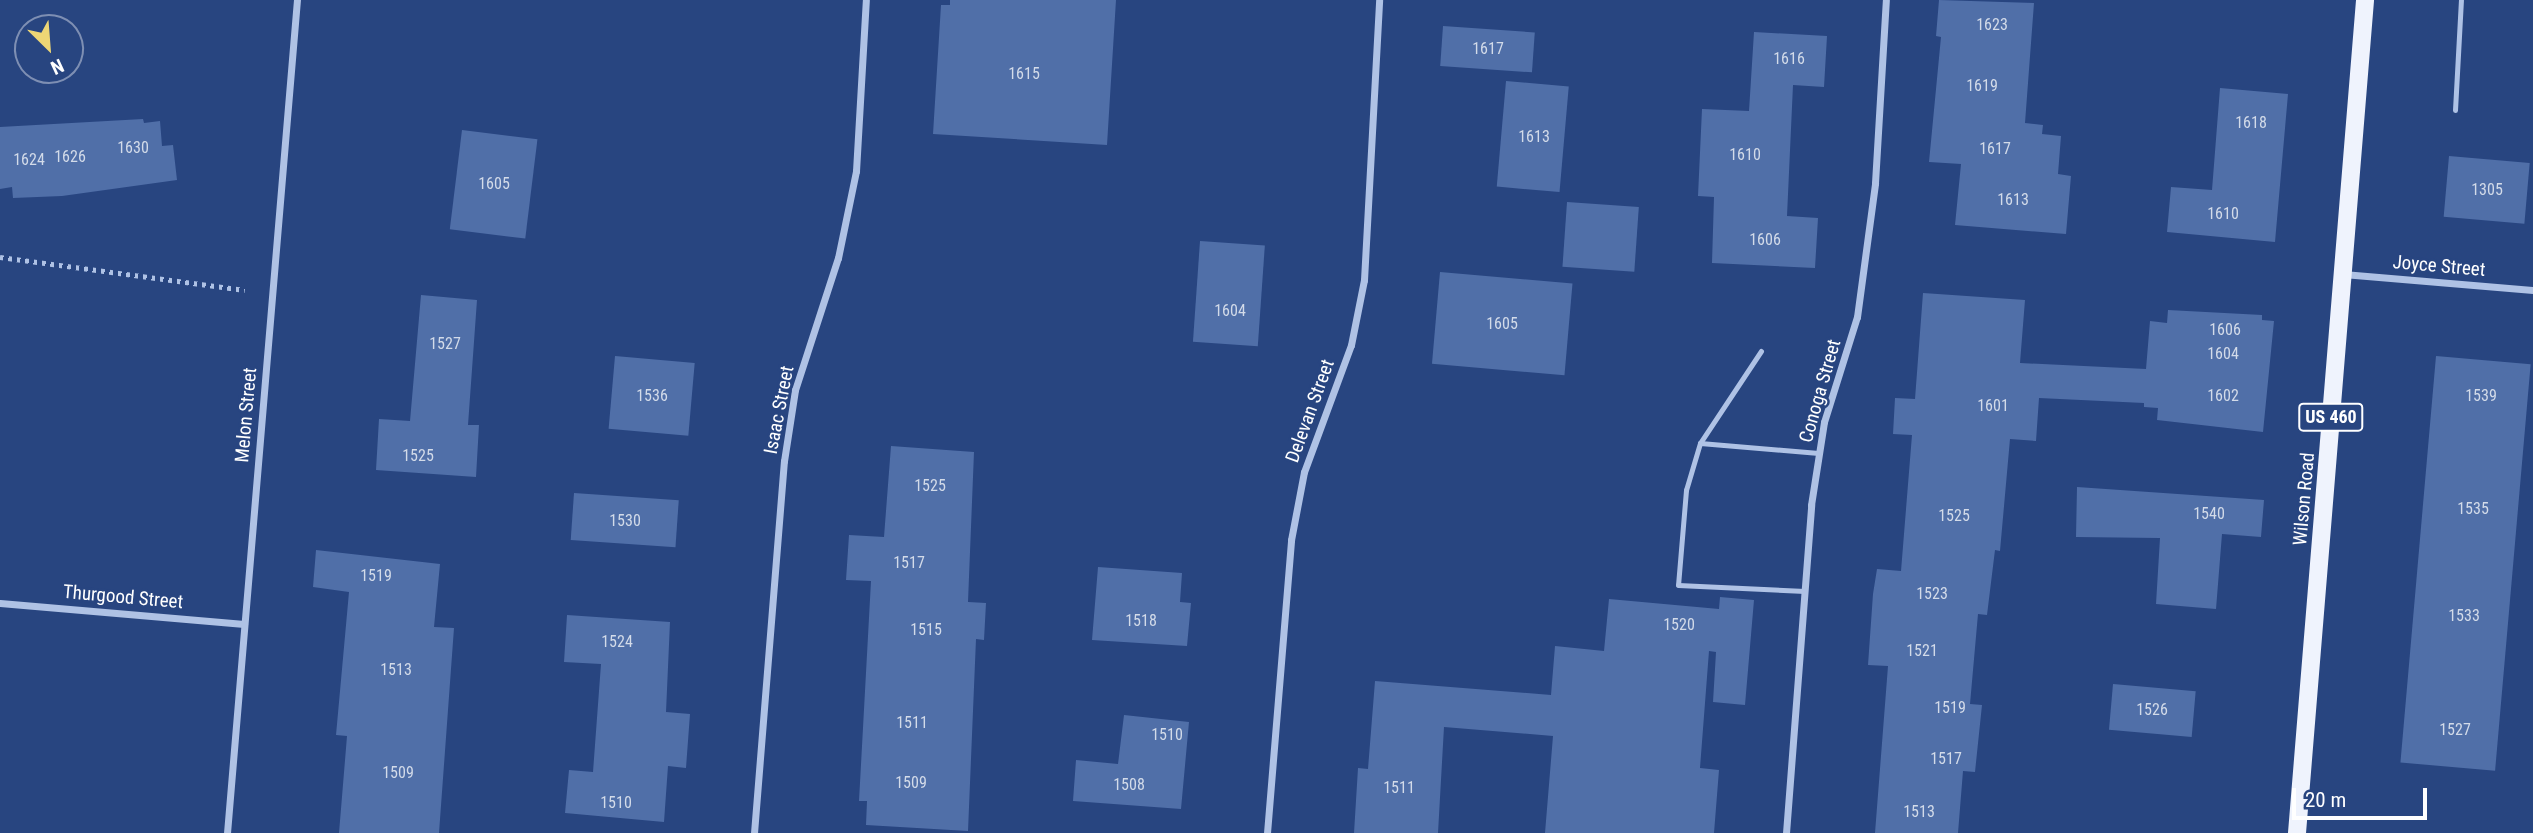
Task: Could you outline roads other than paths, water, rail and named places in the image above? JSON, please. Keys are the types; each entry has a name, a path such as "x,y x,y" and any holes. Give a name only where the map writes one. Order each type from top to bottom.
{"main road":[{"name":"Wilson Road","path":"2297,833 2365,0"}],"street":[{"name":"Melon Street","path":"227,833 298,0"},
{"name":"Isaac Street","path":"754,833 784,461 795,390 838,258 856,171 866,0"},
{"name":"Delevan Street","path":"1267,833 1291,540 1304,472 1351,345 1364,280 1380,0"},
{"name":"Conoga Street","path":"1786,833 1819,453 1824,422 1857,317 1875,183 1886,0"},
{"name":"Joyce Street","path":"2343,274 2533,290"},
{"name":"Thurgood Street","path":"0,603 244,624"}],"lane":[{"path":"2455,110 2461,0"},
{"path":"1761,351 1700,443 1686,490 1678,585 1805,591"},
{"path":"1700,443 1819,453"}]}
